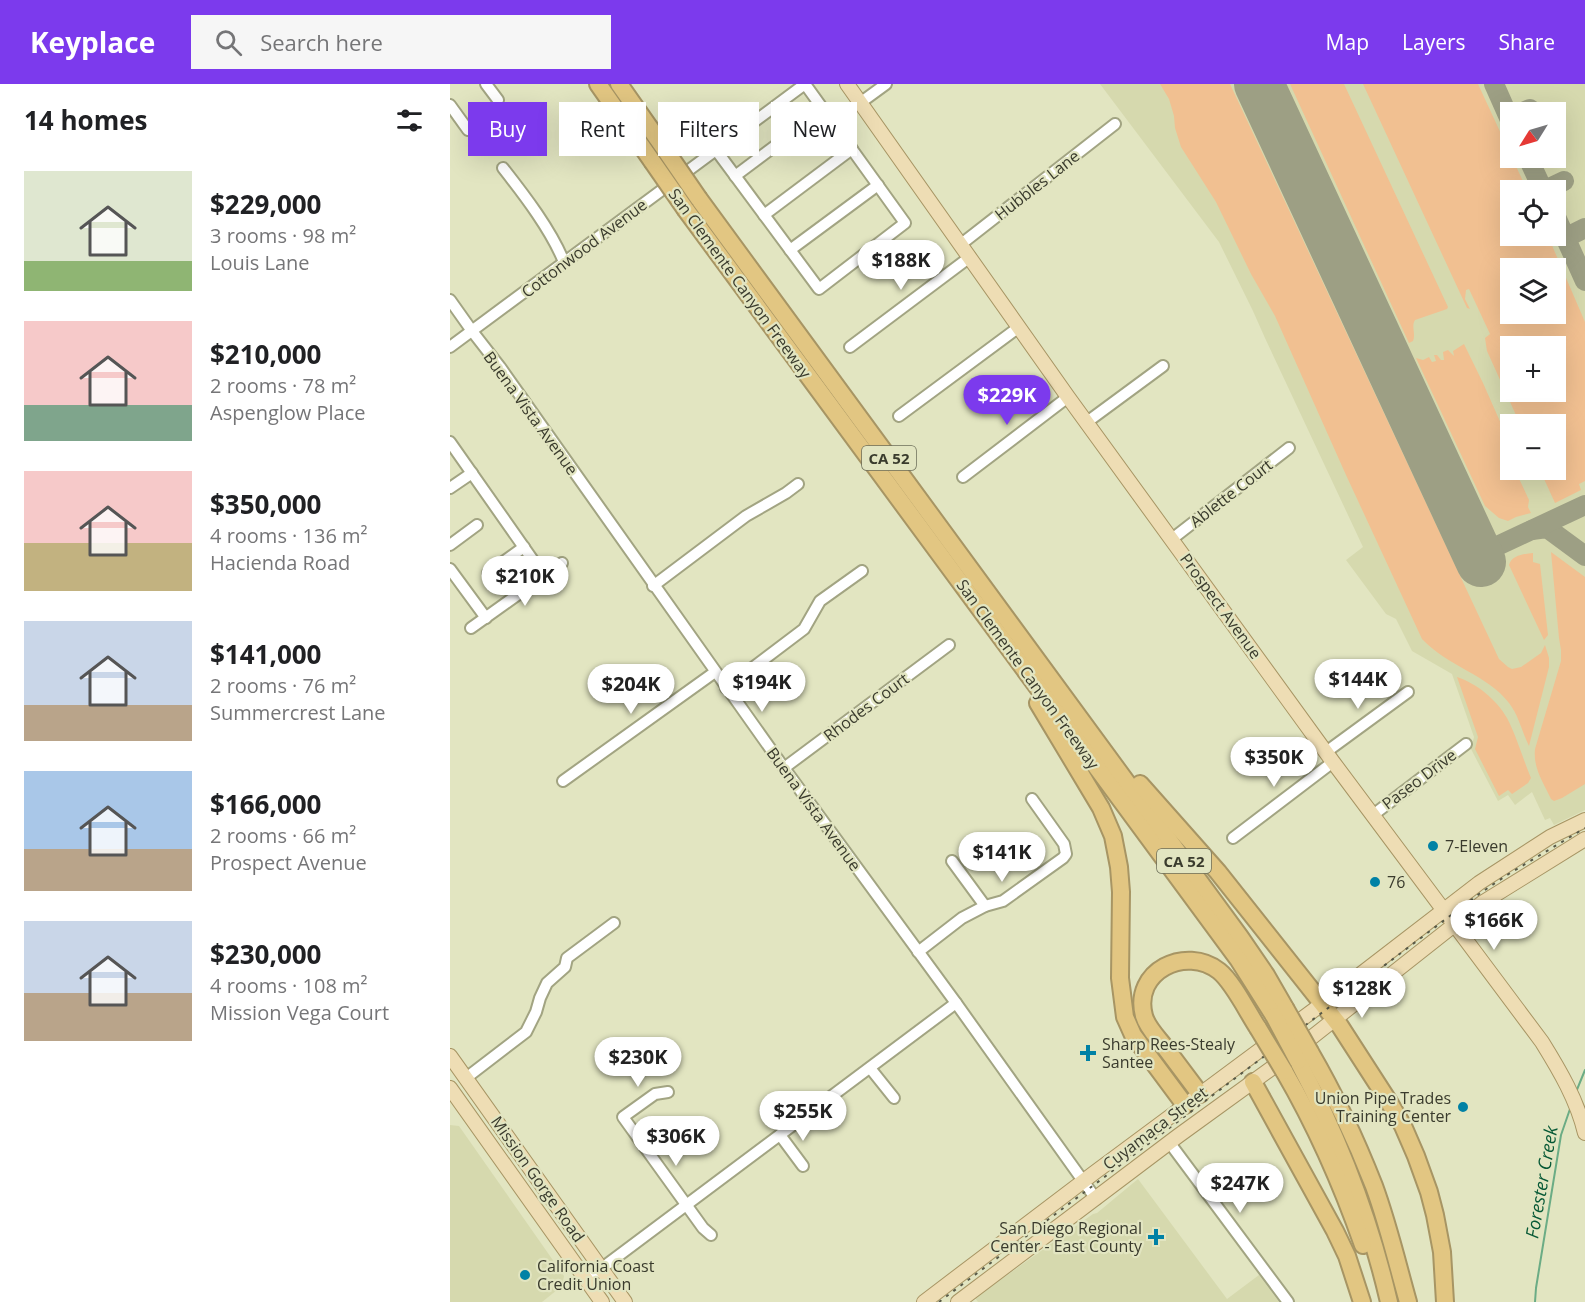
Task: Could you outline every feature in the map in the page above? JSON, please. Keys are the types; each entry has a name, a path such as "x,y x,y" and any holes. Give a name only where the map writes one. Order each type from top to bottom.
{"highway":[{"name":"San Clemente Canyon Freeway","path":"598,84 652,161 692,204 1079,717 1266,975 1279,1012"},
{"name":"San Clemente Canyon Freeway","path":"620,84 666,151 692,204 960,581 1279,1012 1304,1057 1352,1178 1373,1241 1389,1302"},
{"path":"960,581 1012,661 1101,808 1113,836 1119,867 1120,978 1125,1017 1133,1035 1185,1105"},
{"path":"1079,717 1218,872 1335,1020 1389,1102 1403,1126 1430,1192 1442,1252 1445,1302"},
{"path":"1200,1094 1153,1033 1144,1017 1142,1002 1147,982 1164,966 1176,962 1186,961 1208,965 1220,972 1284,1071 1319,1138 1353,1215 1380,1302"},
{"name":"San Clemente Canyon Freeway","path":"1304,1057 1321,1071 1357,1144 1387,1226 1408,1302"},
{"path":"1253,1082 1335,1231 1347,1256 1362,1302"}],"main road":[{"name":"Prospect Avenue","path":"847,84 1068,397 1329,757 1542,1042 1562,1075 1579,1112 1585,1133"},
{"name":"Cuyamaca Street","path":"924,1302 1322,1004 1479,883 1518,856 1585,820"},
{"name":"Cuyamaca Street","path":"958,1302 1335,1020 1482,903 1585,839"},
{"name":"Mission Gorge Road","path":"450,1056 625,1302"},
{"path":"450,1089 466,1078"},
{"name":"Mission Gorge Road","path":"450,1089 602,1302"}],"street":[{"path":"486,84 498,100"},
{"path":"805,84 818,102"},
{"name":"Cottonwood Avenue","path":"759,118 805,84"},
{"path":"860,104 886,84"},
{"path":"450,105 468,130"},
{"name":"Hubbles Lane","path":"960,245 1115,124"},
{"path":"735,176 771,149"},
{"name":"Cottonwood Avenue","path":"450,347 708,156"},
{"path":"720,156 819,289 904,223 857,156"},
{"path":"764,215 843,156"},
{"path":"503,168 558,247 564,262"},
{"path":"790,250 878,185"},
{"path":"850,347 970,257"},
{"name":"Buena Vista Avenue","path":"450,300 507,377 783,768 1096,1198"},
{"path":"899,416 1019,327"},
{"path":"1087,422 1163,366"},
{"path":"963,477 1068,397"},
{"path":"450,442 544,576"},
{"name":"Ablette Court","path":"1172,539 1289,448"},
{"path":"450,488 472,473"},
{"path":"653,586 746,516 798,484"},
{"path":"450,545 477,525"},
{"path":"488,573 524,547"},
{"path":"471,628 562,564"},
{"path":"450,568 486,618"},
{"path":"726,688 804,629 820,601 862,571"},
{"name":"Rhodes Court","path":"783,768 949,645"},
{"path":"563,781 715,672"},
{"path":"1233,838 1408,692"},
{"name":"Paseo Drive","path":"1373,814 1466,744"},
{"path":"918,952 962,918 985,906 1003,901 1066,854 1064,844 1032,799"},
{"path":"952,861 985,906"},
{"path":"466,1078 526,1032 547,983 565,968 567,958 614,923"},
{"path":"586,1280 956,1003"},
{"path":"870,1068 894,1098"},
{"path":"668,1092 655,1094 622,1117 686,1206 711,1235"},
{"path":"780,1135 803,1166"},
{"path":"1169,1142 1288,1302"}],"shaded area":[{"path":"1100,84 1585,84 1585,810 1554,825 1550,818 1545,820 1532,792 1515,805 1508,795 1498,801 1471,749 1474,737 1452,674 1412,651 1396,619 1386,614 1346,560 1363,547 1219,242"},
{"path":"1160,84 1230,84 1499,659 1512,669 1521,667 1541,653 1545,645 1549,667 1529,746 1515,713 1500,693 1443,656 1422,639 1275,316 1251,274 1216,202 1181,147 1169,99"},
{"path":"1290,84 1344,84 1448,307 1415,320 1414,338 1409,343"},
{"path":"1363,84 1478,84 1500,132 1500,168 1517,168 1522,180 1500,180 1500,246 1552,246 1557,258 1500,258 1500,324 1566,324 1566,278 1585,322 1585,481 1579,484 1581,490 1555,503 1545,480 1566,480 1566,414 1515,414 1510,402 1566,402 1566,336 1500,336 1500,380 1487,351 1485,338 1490,334 1469,289 1466,290 1465,299 1470,309 1467,308"},
{"path":"1464,344 1500,421 1500,480 1520,480 1529,500 1528,507 1531,513 1508,521 1499,518 1485,506 1416,358 1423,360 1429,357 1432,362 1436,361 1434,355 1437,355 1444,360 1443,352 1448,350 1454,356 1453,351"},
{"path":"1551,552 1585,577 1585,784 1554,801 1539,775 1535,756 1535,749 1561,661"},
{"path":"1533,553 1533,562 1540,564 1548,635 1544,640 1509,565 1516,557"},
{"path":"1457,677 1479,688 1492,699 1503,711 1510,725 1531,778 1528,783 1512,794 1508,790 1499,796 1475,749 1478,737"},
{"path":"450,1125 459,1126 564,1276 562,1286 542,1302 450,1302"},
{"path":"1138,1179 1227,1299 1259,1275 1279,1302 978,1302 975,1298 1097,1213"}],"waterway":[{"name":"Forester Creek","path":"1576,1092 1585,1070"},
{"name":"Forester Creek","path":"1535,1302 1561,1135 1570,1109"}],"taxiway":[{"path":"1258,84 1268,106"},
{"path":"1494,84 1502,102"},
{"path":"1533,168 1538,180"},
{"path":"1566,238 1585,228"},
{"path":"1566,239 1585,281"},
{"path":"1478,555 1585,505"},
{"path":"1532,530 1547,528 1585,556"}],"runway":[{"path":"1259,84 1481,562"}],"railway":[{"path":"939,1302 1479,894 1585,828"}],"place":[{"name":"7-Eleven","path":"1433,846"},
{"name":"76","path":"1375,882"},
{"name":"Sharp Rees-Stealy Santee","path":"1088,1053"},
{"name":"Union Pipe Trades Training Center","path":"1463,1107"},
{"name":"San Diego Regional Center - East County","path":"1156,1237"},
{"name":"California Coast Credit Union","path":"525,1275"}]}
